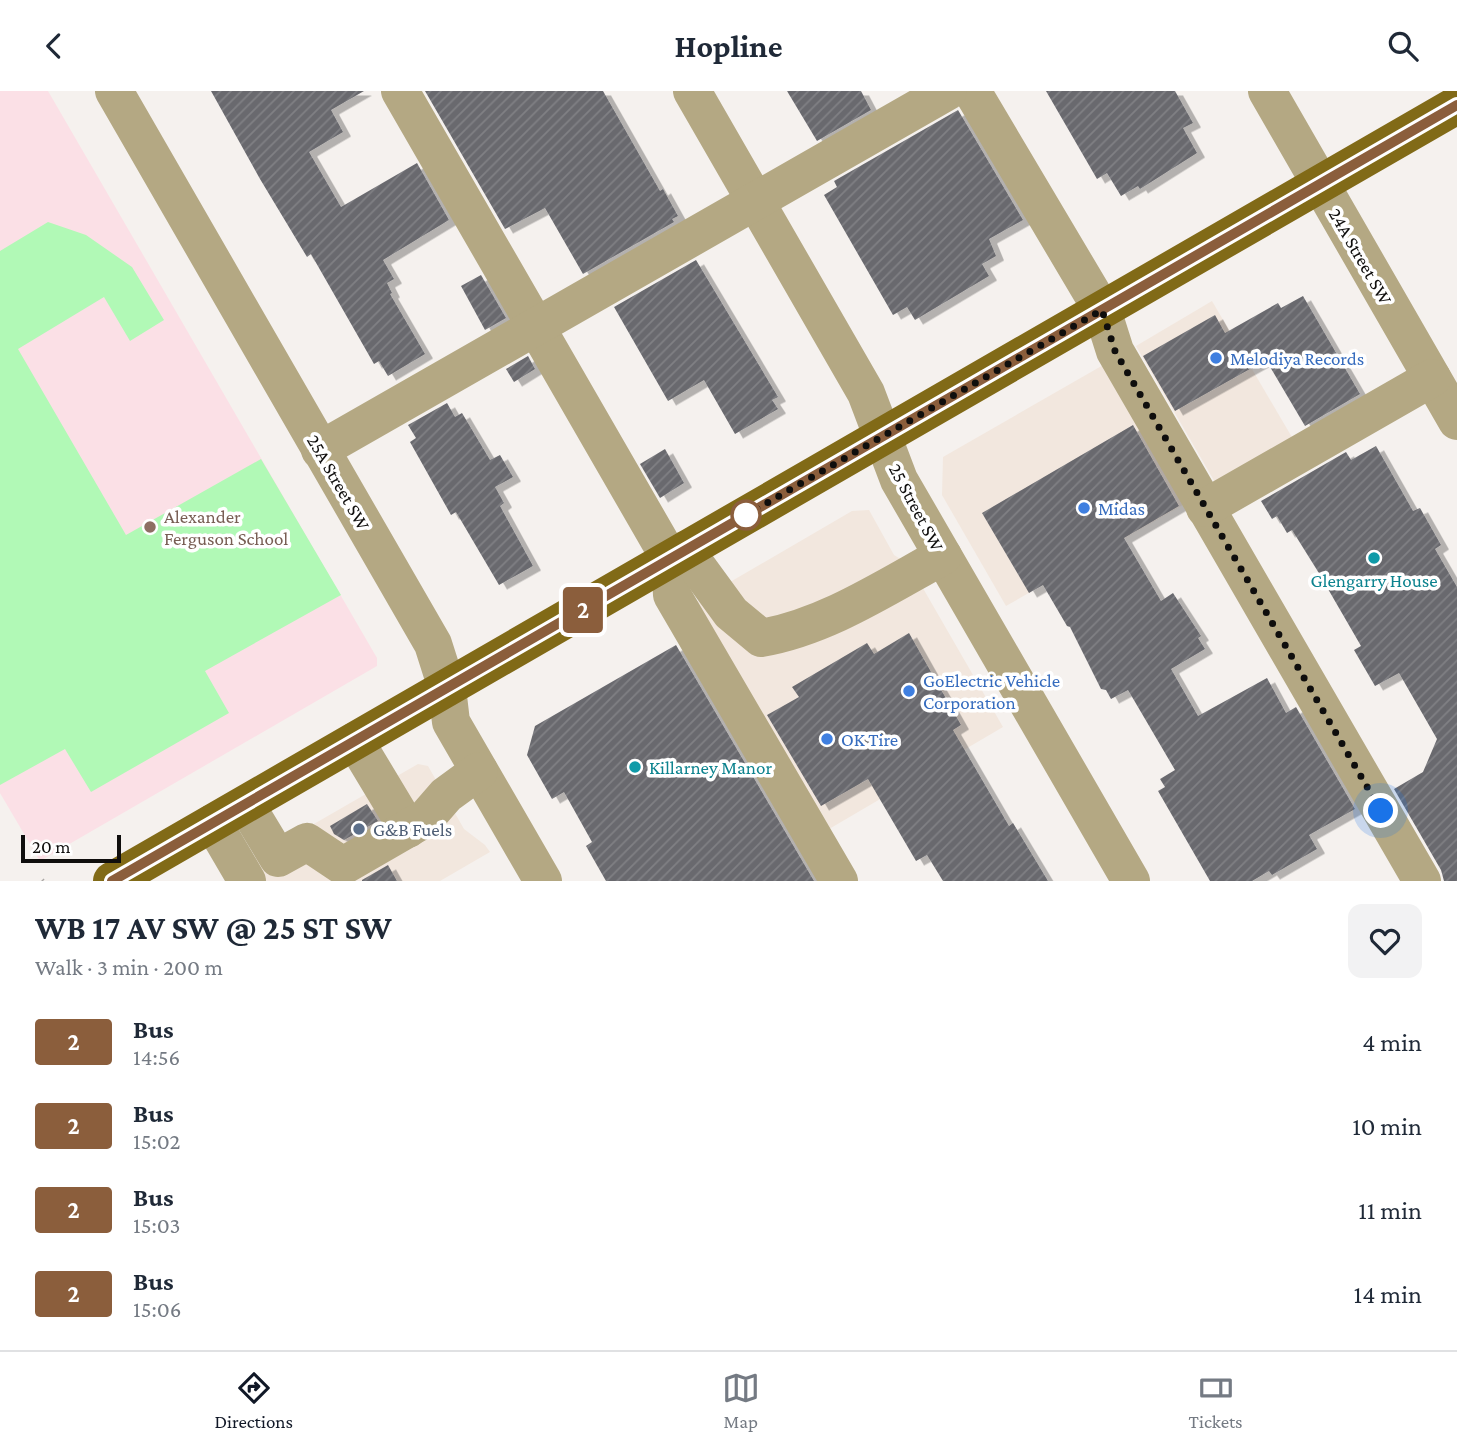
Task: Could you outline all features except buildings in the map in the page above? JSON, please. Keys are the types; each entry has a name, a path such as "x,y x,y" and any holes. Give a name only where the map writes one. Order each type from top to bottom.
{"main road":[{"path":"112,881 1457,104"}],"street":[{"name":"25A Street SW","path":"114,91 433,644 447,688 451,722 543,881"},
{"path":"400,91 536,327 678,555 731,613 761,638 792,633 890,586 943,556"},
{"name":"25 Street SW","path":"692,91 860,382 899,480 1131,881"},
{"path":"320,450 948,91"},
{"path":"972,91 1102,310 1115,351 1422,881"},
{"name":"24A Street SW","path":"1267,91 1457,421"},
{"path":"1205,508 1432,378"},
{"path":"678,555 672,595 839,881"},
{"path":"355,741 408,829"},
{"path":"246,805 278,858 307,842 343,866 426,818 446,795 480,771"},
{"path":"213,823 247,881"}],"shaded area":[{"name":"Alexander Ferguson School","path":"0,91 48,91 377,658 377,666 40,861 0,793"},
{"path":"1212,301 1293,439 1216,484 1136,346"},
{"path":"1105,364 1186,503 1006,606 942,495 943,457"},
{"path":"869,510 894,555 909,564 1003,727 824,832 694,603 852,511"},
{"path":"418,764 428,766 464,829 490,852 440,881 265,881 253,859"}],"green space":[{"path":"48,222 86,235 132,267 164,320 130,341 104,297 18,349 126,535 261,459 341,595 205,671 229,713 91,792 65,749 0,785 0,251"}],"bus line":[{"name":"2","path":"112,881 1457,105"}],"place":[{"name":"Melodiya Records","path":"1216,358"},
{"name":"Midas","path":"1084,508"},
{"name":"Alexander Ferguson School","path":"150,527"},
{"name":"Glengarry House","path":"1374,558"},
{"name":"GoElectric Vehicle Corporation","path":"909,691"},
{"name":"OK Tire","path":"827,739"},
{"name":"Killarney Manor","path":"635,767"},
{"name":"G&B Fuels","path":"359,829"}],"route":[{"path":"746,515 1102,310 1115,351 1381,811"}]}
